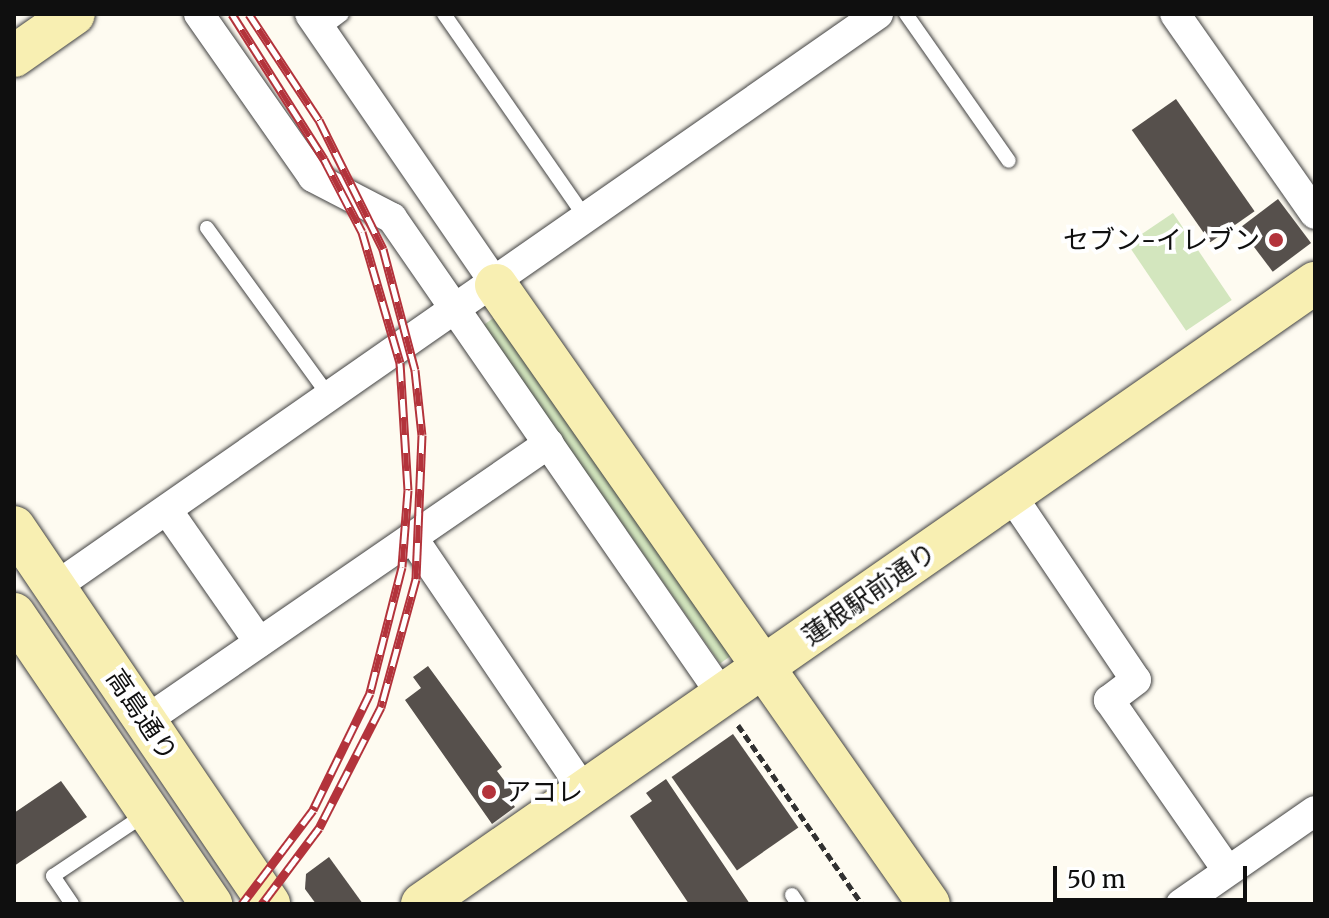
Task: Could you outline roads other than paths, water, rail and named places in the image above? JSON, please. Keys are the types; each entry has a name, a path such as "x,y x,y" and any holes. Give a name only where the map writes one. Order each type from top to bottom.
{"street":[{"path":"14,56 74,14"},
{"path":"199,14 313,177 392,218 727,706"},
{"path":"1175,14 1315,214"},
{"path":"55,587 496,285 866,17"},
{"path":"325,19 496,285 766,665 929,904"},
{"name":"蓮根駅前通り","path":"422,904 584,791 727,706 766,665 1315,283"},
{"path":"145,721 549,443"},
{"path":"1011,495 1136,680 1109,700 1228,871"},
{"path":"167,510 259,642"},
{"name":"高島通り","path":"14,527 269,904"},
{"path":"412,537 584,791"},
{"name":"高島通り","path":"14,614 211,904"},
{"path":"1182,904 1315,811"}],"lane":[{"path":"444,14 586,219"},
{"path":"906,14 1009,161"},
{"path":"207,228 330,398"},
{"path":"72,904 53,876 149,812"}],"railway":[{"path":"232,14 324,159 362,232 400,363 408,490 402,567 370,693 313,810 242,904"},
{"path":"249,14 319,120 383,249 415,370 422,435 416,579 381,707 319,828 262,904"}],"place":[{"name":"セブン-イレブン","path":"1276,240"},
{"name":"アコレ","path":"489,792"}]}
